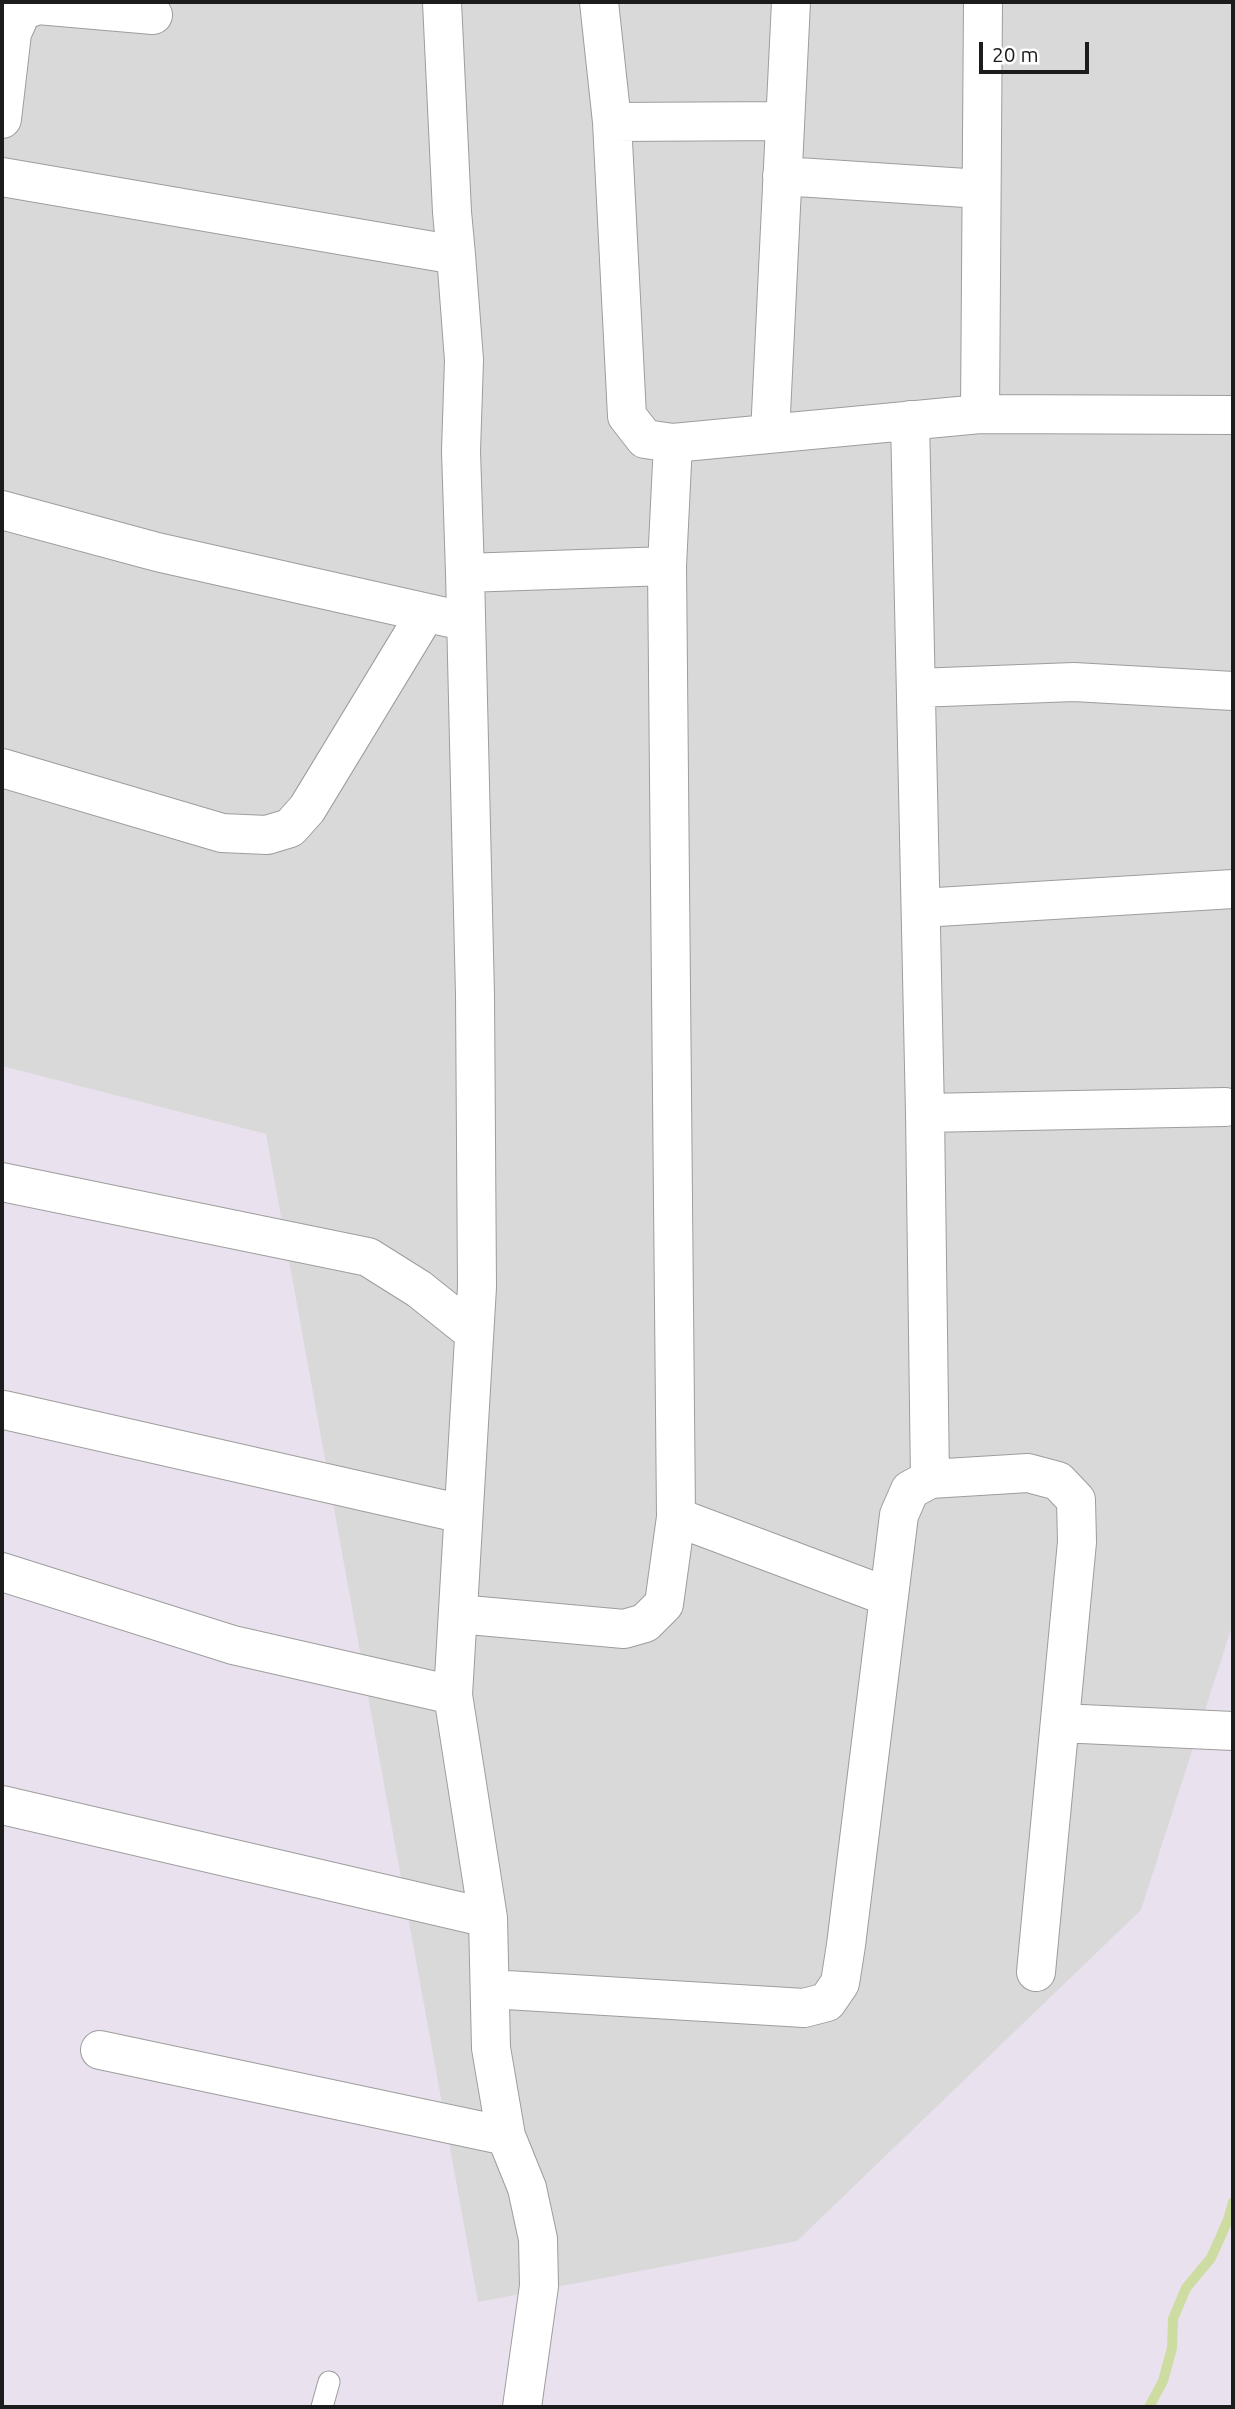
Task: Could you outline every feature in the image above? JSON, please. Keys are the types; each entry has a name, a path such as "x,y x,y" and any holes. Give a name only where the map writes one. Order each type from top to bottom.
{"street":[{"path":"442,2 452,212 464,360 461,451 475,995 477,1287 453,1695 488,1918 491,2048 506,2136 527,2188 538,2239 539,2286 523,2407"},
{"path":"599,2 612,122 627,416 645,439 673,443 980,414 1233,415"},
{"path":"771,434 791,2"},
{"path":"980,414 983,2"},
{"path":"2,119 12,33 22,11 38,5 153,15"},
{"path":"612,122 785,121"},
{"path":"782,176 981,189"},
{"path":"2,177 456,255"},
{"path":"910,419 930,1479"},
{"path":"458,1614 624,1629 645,1623 664,1604 676,1517 667,566 673,443"},
{"path":"2,510 158,552 466,621"},
{"path":"465,573 667,566"},
{"path":"2,768 222,833 267,835 290,828 306,809 426,613"},
{"path":"916,688 1074,682 1233,691"},
{"path":"921,908 1233,889"},
{"path":"925,1112 1225,1107"},
{"path":"2,1182 368,1257 419,1289 474,1334"},
{"path":"4,1410 463,1514"},
{"path":"490,1989 804,2008 827,2002 840,1983 846,1945 899,1515 910,1490 930,1479 1028,1473 1058,1481 1076,1500 1077,1542 1036,1972"},
{"path":"676,1517 889,1597"},
{"path":"2,1572 233,1645 453,1695"},
{"path":"1060,1723 1233,1731"},
{"path":"2,1805 488,1918"},
{"path":"100,2050 506,2136"}],"lane":[{"path":"322,2407 329,2382"}],"shaded area":[{"path":"2,2 1233,2 1233,1623 1141,1910 797,2241 478,2302 266,1134 2,1066"}],"waterway":[{"path":"1149,2407 1163,2381 1172,2348 1173,2319 1186,2288 1211,2258 1233,2202"}]}
